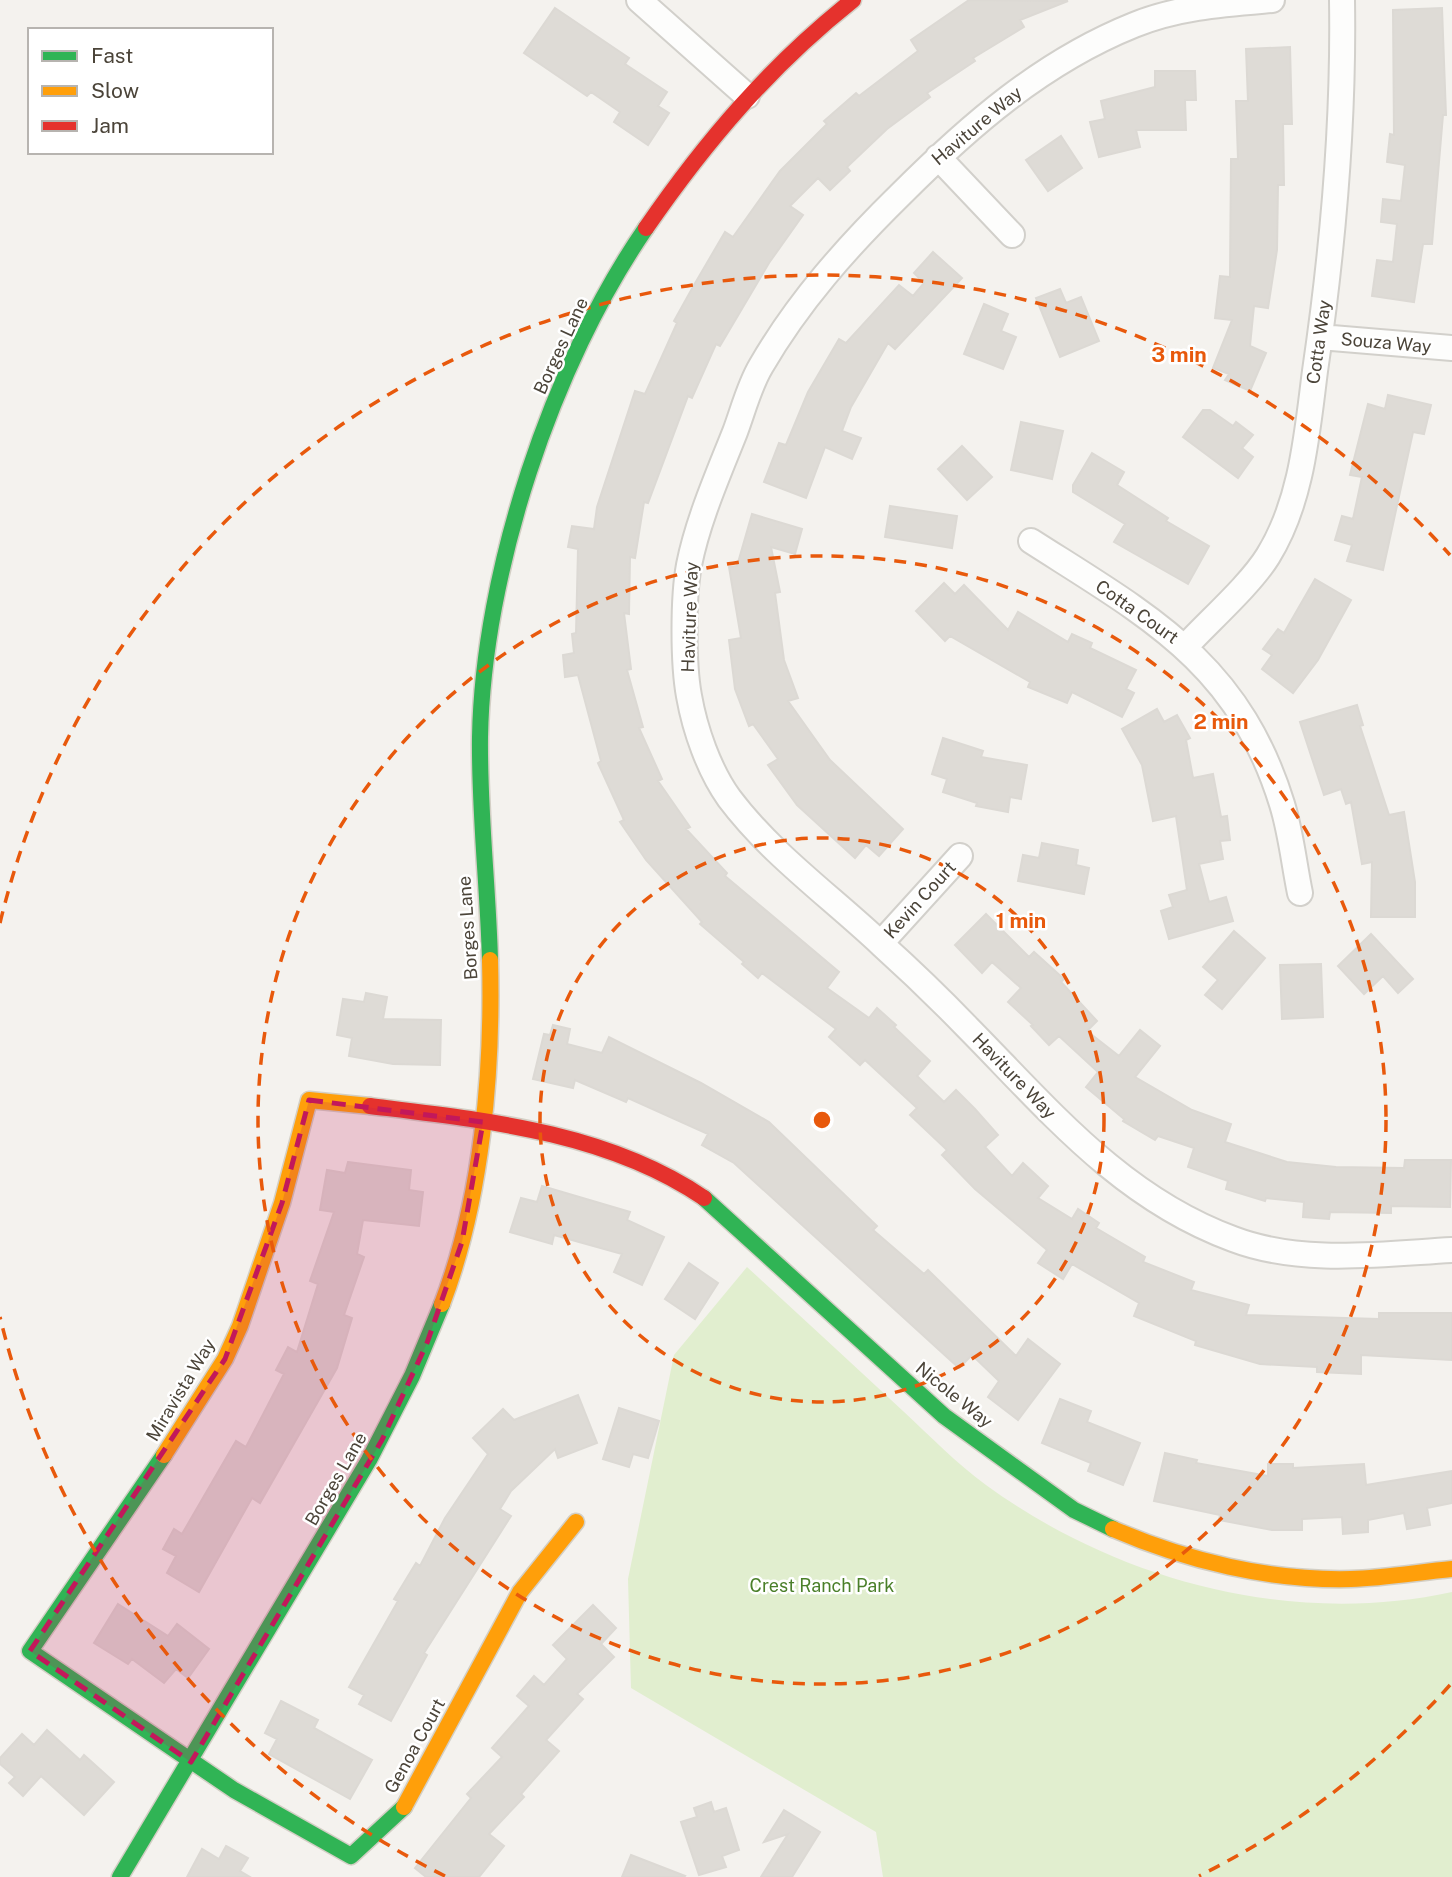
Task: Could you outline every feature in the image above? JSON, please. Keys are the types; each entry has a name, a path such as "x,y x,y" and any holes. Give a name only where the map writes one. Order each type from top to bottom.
{"street":[{"path":"639,0 747,96"},
{"name":"Borges Lane","path":"120,1877 382,1440 427,1343 462,1242 483,1122 492,986 482,842 480,731 490,642 510,536 541,437 589,326 660,206 747,96 853,0"},
{"name":"Haviture Way","path":"1272,0 1197,6 1136,24 1045,70 995,107 939,157 837,257 759,369 716,480 688,567 685,649 689,695 704,748 725,792 753,828 881,943 970,1030 1028,1094 1093,1154 1143,1192 1186,1218 1234,1240 1296,1254 1452,1250"},
{"name":"Cotta Way","path":"1186,646 1268,557 1291,508 1305,444 1320,337 1343,99 1342,0"},
{"path":"939,157 1012,235"},
{"name":"Souza Way","path":"1320,337 1452,348"},
{"name":"Cotta Court","path":"1031,541 1149,616 1186,646 1217,680 1245,719 1267,764 1282,805 1300,893"},
{"name":"Kevin Court","path":"881,943 960,856"},
{"name":"Miravista Way","path":"191,1762 63,1677 30,1651 225,1359 240,1326 282,1203 309,1100 347,1102 483,1122"},
{"name":"Nicole Way","path":"483,1122 600,1146 646,1163 694,1189 944,1416 1074,1510 1098,1523 1159,1549 1246,1571 1350,1579 1452,1569"},
{"name":"Genoa Court","path":"191,1762 310,1836 351,1856 403,1809 520,1592 576,1522"}],"highlighted area":[{"path":"309,1100 483,1122 462,1242 427,1343 382,1440 191,1762 30,1651 225,1359 282,1203"}],"green space":[{"name":"Crest Ranch Park","path":"747,1267 975,1477 1037,1519 1092,1547 1149,1570 1208,1588 1269,1599 1330,1604 1391,1601 1452,1592 1452,1877 883,1877 876,1832 631,1688 628,1579 674,1355"}],"building":[{"path":"969,0 1068,1 1020,20 1024,27 973,58 975,61 927,93 930,97 887,129 847,167 850,171 830,190 818,178 790,206 803,215 769,263 720,346 716,344 692,398 688,396 648,503 644,502 635,558 630,557 629,614 624,613 631,669 627,670 643,727 639,728 662,779 658,781 690,827 686,829 727,873 725,876 839,972 827,988 869,1018 877,1008 896,1025 894,1027 930,1061 917,1076 944,1102 956,1090 975,1109 998,1135 985,1147 1012,1176 1023,1163 1048,1186 1038,1198 1072,1219 1078,1209 1099,1223 1096,1228 1145,1257 1143,1262 1194,1282 1191,1290 1249,1305 1246,1315 1379,1319 1379,1313 1452,1313 1452,1360 1361,1355 1361,1374 1317,1372 1317,1367 1260,1364 1195,1345 1196,1341 1134,1316 1139,1303 1072,1264 1063,1279 1038,1263 1047,1250 975,1189 942,1155 947,1150 910,1115 917,1108 865,1060 860,1065 829,1037 836,1029 762,973 758,978 742,964 744,962 700,924 702,922 646,860 620,822 624,820 598,763 601,761 578,675 565,677 563,655 574,653 572,634 576,633 578,549 568,547 572,526 594,529 597,507 635,391 645,394 677,323 674,321 725,232 733,237 780,171 827,124 824,121 856,93 859,96 918,51 911,40"},
{"path":"555,8 629,58 625,64 667,92 658,106 669,113 648,145 614,122 620,112 591,92 587,96 524,53"},
{"path":"1442,8 1446,115 1443,115 1432,244 1423,244 1414,302 1372,296 1377,260 1393,262 1397,224 1381,222 1383,199 1401,201 1405,165 1387,162 1390,134 1394,135 1393,10"},
{"path":"1290,47 1292,124 1283,124 1284,185 1278,185 1277,250 1268,308 1254,306 1250,346 1266,353 1250,391 1225,380 1229,374 1213,368 1232,320 1215,318 1220,276 1230,277 1231,159 1238,159 1236,101 1248,101 1246,49"},
{"path":"1155,71 1195,71 1196,100 1185,100 1186,130 1136,130 1140,147 1099,157 1090,122 1105,119 1101,101 1155,87"},
{"path":"1061,136 1082,168 1048,191 1026,160"},
{"path":"933,252 962,278 895,349 888,343 851,407 842,431 861,438 852,459 825,447 806,498 764,482 779,443 786,445 808,392 839,339 846,343 899,285 913,296 924,283 914,273"},
{"path":"1060,289 1066,303 1081,297 1099,341 1060,357 1036,298"},
{"path":"984,304 1008,314 1001,331 1016,337 1003,369 964,354"},
{"path":"1388,395 1431,405 1424,434 1413,432 1383,570 1347,561 1352,545 1335,540 1342,516 1353,519 1362,477 1350,475 1368,404 1385,409"},
{"path":"1203,410 1210,410 1233,426 1236,422 1253,435 1242,448 1253,457 1238,478 1183,437"},
{"path":"1021,422 1063,431 1052,479 1011,470"},
{"path":"962,446 992,477 967,500 938,469"},
{"path":"1092,453 1124,472 1117,485 1168,518 1166,521 1209,546 1188,584 1114,542 1125,524 1073,492 1073,485"},
{"path":"890,506 957,516 952,548 885,537"},
{"path":"752,514 802,529 795,554 771,547 780,592 775,593 784,660 798,698 788,701 830,760 903,829 879,856 866,845 855,858 797,805 768,765 778,759 753,724 749,726 735,689 729,640 741,638 729,567 737,566"},
{"path":"1315,579 1351,600 1318,660 1293,693 1262,669 1272,655 1263,649 1278,629 1284,633"},
{"path":"944,583 955,594 964,585 1008,630 1018,612 1068,642 1072,634 1092,643 1090,648 1136,670 1126,689 1134,693 1122,717 1072,692 1067,703 1028,687 1030,682 950,636 945,641 916,611"},
{"path":"1357,705 1363,725 1360,726 1389,815 1404,812 1415,882 1415,917 1371,917 1372,862 1362,864 1351,802 1346,804 1341,789 1324,795 1300,722"},
{"path":"1157,709 1164,722 1177,715 1190,738 1186,740 1193,778 1213,774 1221,817 1227,816 1230,840 1220,841 1223,859 1199,864 1209,902 1226,897 1233,921 1169,939 1161,911 1173,907 1169,895 1187,890 1176,816 1153,821 1142,765 1122,729"},
{"path":"943,738 983,751 981,757 1027,765 1021,799 1010,797 1008,812 976,806 977,803 943,792 947,779 932,774"},
{"path":"1042,843 1078,850 1076,865 1089,868 1084,894 1018,881 1023,855 1039,858"},
{"path":"986,914 1029,957 1034,952 1064,979 1061,982 1097,1021 1087,1031 1119,1056 1140,1030 1160,1046 1135,1077 1192,1110 1231,1124 1225,1142 1287,1162 1336,1167 1404,1168 1405,1160 1451,1160 1450,1207 1391,1206 1391,1213 1330,1212 1329,1219 1303,1217 1304,1202 1266,1198 1265,1201 1226,1189 1228,1181 1188,1167 1194,1148 1158,1136 1155,1140 1123,1121 1124,1119 1086,1087 1098,1072 1059,1036 1049,1045 1031,1026 1033,1025 1008,1002 1021,988 992,962 982,973 955,945"},
{"path":"1234,931 1265,958 1222,1009 1205,995 1218,980 1203,967"},
{"path":"1371,934 1413,979 1398,993 1383,976 1364,994 1338,966"},
{"path":"1321,964 1323,1017 1282,1019 1280,965"},
{"path":"366,993 387,997 383,1019 441,1020 440,1065 393,1064 349,1056 352,1038 337,1035 343,999 364,1002"},
{"path":"553,1025 570,1029 567,1044 602,1053 609,1037 701,1083 769,1122 877,1226 873,1230 924,1274 928,1270 1016,1356 1028,1339 1060,1364 1018,1420 988,1397 999,1381 972,1355 959,1368 734,1163 702,1145 708,1134 628,1098 626,1102 575,1080 573,1088 533,1079 544,1034 550,1035"},
{"path":"348,1162 411,1170 409,1190 423,1192 419,1226 363,1220 357,1254 364,1257 344,1315 352,1318 337,1368 260,1503 252,1498 199,1592 167,1573 176,1556 163,1549 174,1529 182,1534 236,1441 246,1447 284,1374 276,1370 288,1347 297,1352 318,1284 310,1281 334,1212 320,1210 327,1170 345,1173"},
{"path":"542,1186 630,1212 627,1220 664,1237 642,1285 614,1272 622,1254 554,1235 552,1244 510,1232 521,1198 537,1202"},
{"path":"689,1263 718,1283 695,1319 665,1299"},
{"path":"578,1395 597,1443 558,1458 555,1449 511,1491 500,1509 511,1516 424,1653 427,1655 391,1721 359,1704 364,1695 349,1687 398,1601 394,1599 416,1563 420,1566 445,1518 488,1454 473,1438 503,1409 514,1420"},
{"path":"1060,1399 1091,1411 1087,1422 1140,1443 1123,1485 1088,1471 1091,1463 1042,1443"},
{"path":"619,1408 659,1421 648,1458 633,1454 629,1467 603,1459"},
{"path":"1165,1453 1197,1460 1196,1463 1268,1476 1268,1464 1293,1464 1293,1468 1364,1464 1366,1485 1452,1471 1452,1503 1427,1508 1430,1525 1407,1529 1404,1513 1368,1520 1368,1532 1343,1534 1342,1517 1302,1519 1302,1530 1272,1530 1219,1520 1220,1515 1154,1501"},
{"path":"118,1604 168,1636 177,1624 209,1649 188,1678 176,1669 164,1683 132,1659 128,1664 94,1643"},
{"path":"593,1605 616,1628 601,1644 614,1657 577,1694 583,1699 546,1740 559,1751 521,1794 524,1797 489,1834 504,1846 479,1877 426,1877 415,1868 471,1798 467,1794 502,1757 492,1748 529,1706 517,1696 534,1676 544,1685 567,1659 553,1645"},
{"path":"281,1701 318,1720 314,1728 372,1760 350,1799 269,1754 277,1739 265,1733"},
{"path":"47,1730 80,1760 84,1755 114,1782 84,1815 41,1776 23,1796 9,1783 15,1777 0,1764 0,1758 22,1734 34,1745"},
{"path":"711,1802 714,1812 726,1808 739,1850 722,1856 726,1867 699,1875 681,1822 697,1817 694,1808"},
{"path":"784,1810 820,1832 792,1877 761,1877 788,1834 764,1842"},
{"path":"226,1846 248,1858 240,1871 250,1877 187,1877 202,1849 219,1859"},
{"path":"631,1855 685,1876 622,1877"}],"traffic: fast":[{"path":"490,960 480,737 484,674 494,607 509,540 529,472 553,406 581,342 612,282 646,228"},
{"path":"704,1198 944,1416 1074,1510 1113,1529"},
{"path":"120,1877 369,1460 412,1376 442,1304"},
{"path":"164,1455 30,1651 234,1790 351,1856 404,1807"}],"traffic: slow":[{"path":"442,1304 456,1264 476,1179 487,1090 490,960"},
{"path":"164,1455 225,1359 240,1326 282,1203 309,1100 370,1106"},
{"path":"404,1807 520,1592 576,1522"},
{"path":"1113,1529 1199,1559 1290,1577 1351,1579 1452,1569"}],"traffic: jam":[{"path":"646,228 692,165 741,106 794,51 853,0"},
{"path":"370,1106 543,1132 627,1158 704,1198"}]}
